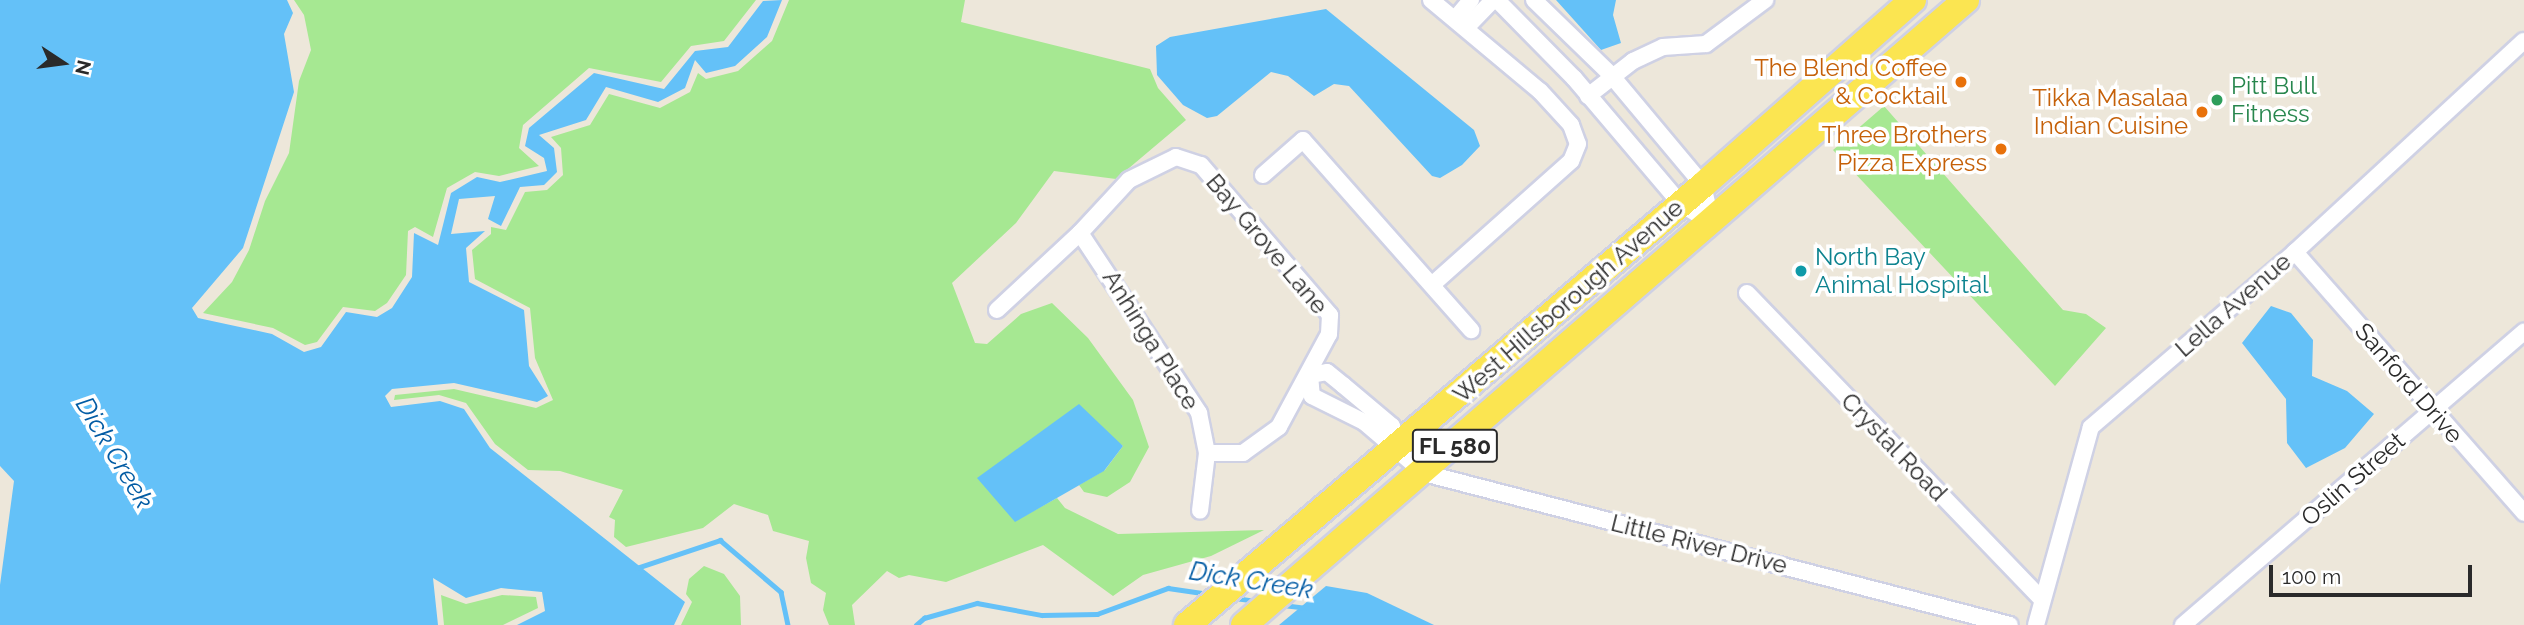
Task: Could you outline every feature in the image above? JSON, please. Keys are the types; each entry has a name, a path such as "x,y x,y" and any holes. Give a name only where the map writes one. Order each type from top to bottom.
{"main road":[{"name":"West Hillsborough Avenue","path":"1188,624 1681,204 1913,0"},
{"name":"West Hillsborough Avenue","path":"1244,625 1424,473 1966,0"}],"street":[{"path":"1431,0 1540,91 1571,125 1577,151 1571,161 1432,285"},
{"path":"1460,24 1471,0"},
{"path":"1460,24 1495,0 1588,96 1681,204 1712,223"},
{"path":"1534,0 1611,75 1703,185 1712,223"},
{"path":"1588,96 1611,75 1662,47 1706,44 1765,0"},
{"name":"Lella Avenue","path":"2036,625 2091,427 2295,252 2524,41"},
{"path":"1263,175 1303,140 1471,330"},
{"name":"Bay Grove Lane","path":"997,310 1080,233 1129,180 1176,157 1201,165 1330,315 1329,334 1310,375"},
{"name":"Anhinga Place","path":"1080,233 1199,413 1206,453 1200,511"},
{"name":"Sanford Drive","path":"2295,252 2524,513"},
{"name":"Crystal Road","path":"1747,293 2042,600"},
{"name":"Oslin Street","path":"2183,625 2524,332"},
{"path":"1206,453 1243,453 1257,447 1279,427 1310,375 1327,372 1392,426 1397,447"},
{"path":"1310,375 1312,396 1364,422 1380,440 1397,447"},
{"path":"1329,405 1343,386"},
{"name":"Little River Drive","path":"1397,447 1424,473 2010,625"}],"green space":[{"path":"294,0 756,0 724,41 691,46 661,82 589,68 523,125 519,148 539,166 499,176 475,172 447,188 433,237 415,227 408,231 406,275 387,303 375,311 343,307 317,342 305,345 273,328 203,313 232,282 249,250 265,201 289,153 299,81 311,50 304,15"},
{"path":"789,0 965,0 961,22 1150,69 1158,88 1186,120 1116,179 1054,171 1016,223 952,283 975,343 987,344 1021,314 1052,303 1088,338 1133,400 1149,447 1130,482 1107,497 1084,492 1079,485 1105,470 1123,446 1112,438 1015,521 1057,498 1065,508 1118,534 1264,530 1211,556 1143,575 1113,596 1043,545 946,582 909,575 899,578 887,571 852,605 855,625 829,625 823,610 826,593 811,583 806,558 809,541 773,531 768,515 734,504 703,528 626,547 614,537 615,520 609,517 623,490 560,471 528,470 495,444 466,403 439,395 394,400 395,395 454,389 536,408 553,400 535,358 530,308 475,279 472,250 491,234 491,227 506,230 525,192 547,190 563,175 561,148 551,137 590,125 609,94 660,108 690,92 698,73 706,79 738,71 772,41"},
{"path":"1884,106 2063,310 2086,314 2106,328 2055,386 1833,150"},
{"path":"704,566 724,574 740,596 741,625 681,625 692,602 686,594 689,579"},
{"path":"441,595 466,604 502,595 536,597 538,608 503,625 444,625"}],"water":[{"path":"0,0 287,0 293,13 284,34 294,92 243,248 192,308 198,318 272,334 304,352 321,347 346,312 377,317 392,308 412,277 414,233 438,245 451,193 477,177 500,182 547,171 544,158 525,146 529,128 594,73 664,89 695,51 728,47 763,1 782,0 767,37 735,66 706,73 695,60 685,88 658,102 606,87 586,120 539,135 554,148 557,172 544,185 520,187 501,226 488,219 495,196 459,199 451,234 485,231 466,248 469,282 524,310 529,366 548,396 537,402 454,383 392,389 385,396 391,407 440,401 464,409 490,448 685,602 674,625 517,625 545,611 542,592 501,588 466,598 433,578 438,625 0,625 0,585 14,481 0,466"},
{"path":"1556,0 1616,0 1613,15 1621,43 1601,50"},
{"path":"1326,9 1474,130 1480,146 1462,165 1440,178 1432,176 1349,86 1334,84 1314,96 1288,76 1271,72 1217,116 1207,118 1183,105 1157,75 1156,46 1170,37"},
{"path":"2271,306 2291,313 2313,340 2312,376 2347,391 2374,414 2345,448 2306,468 2287,443 2286,399 2242,343"},
{"path":"1079,404 1123,446 1104,471 1015,522 977,478"},
{"path":"1326,586 1367,593 1434,625 1279,625"}],"waterway":[{"name":"Dick Creek","path":"637,568 720,540 781,592 788,625"},
{"name":"Dick Creek","path":"916,625 924,618 977,603 1042,615 1097,614 1168,588 1209,594"},
{"name":"Dick Creek","path":"1235,598 1257,601"},
{"name":"Dick Creek","path":"1283,605 1306,608"}],"place":[{"name":"The Blend Coffee & Cocktail","path":"1961,82"},
{"name":"Pitt Bull Fitness","path":"2217,100"},
{"name":"Tikka Masalaa Indian Cuisine","path":"2202,112"},
{"name":"Three Brothers Pizza Express","path":"2001,149"},
{"name":"North Bay Animal Hospital","path":"1801,271"}]}
